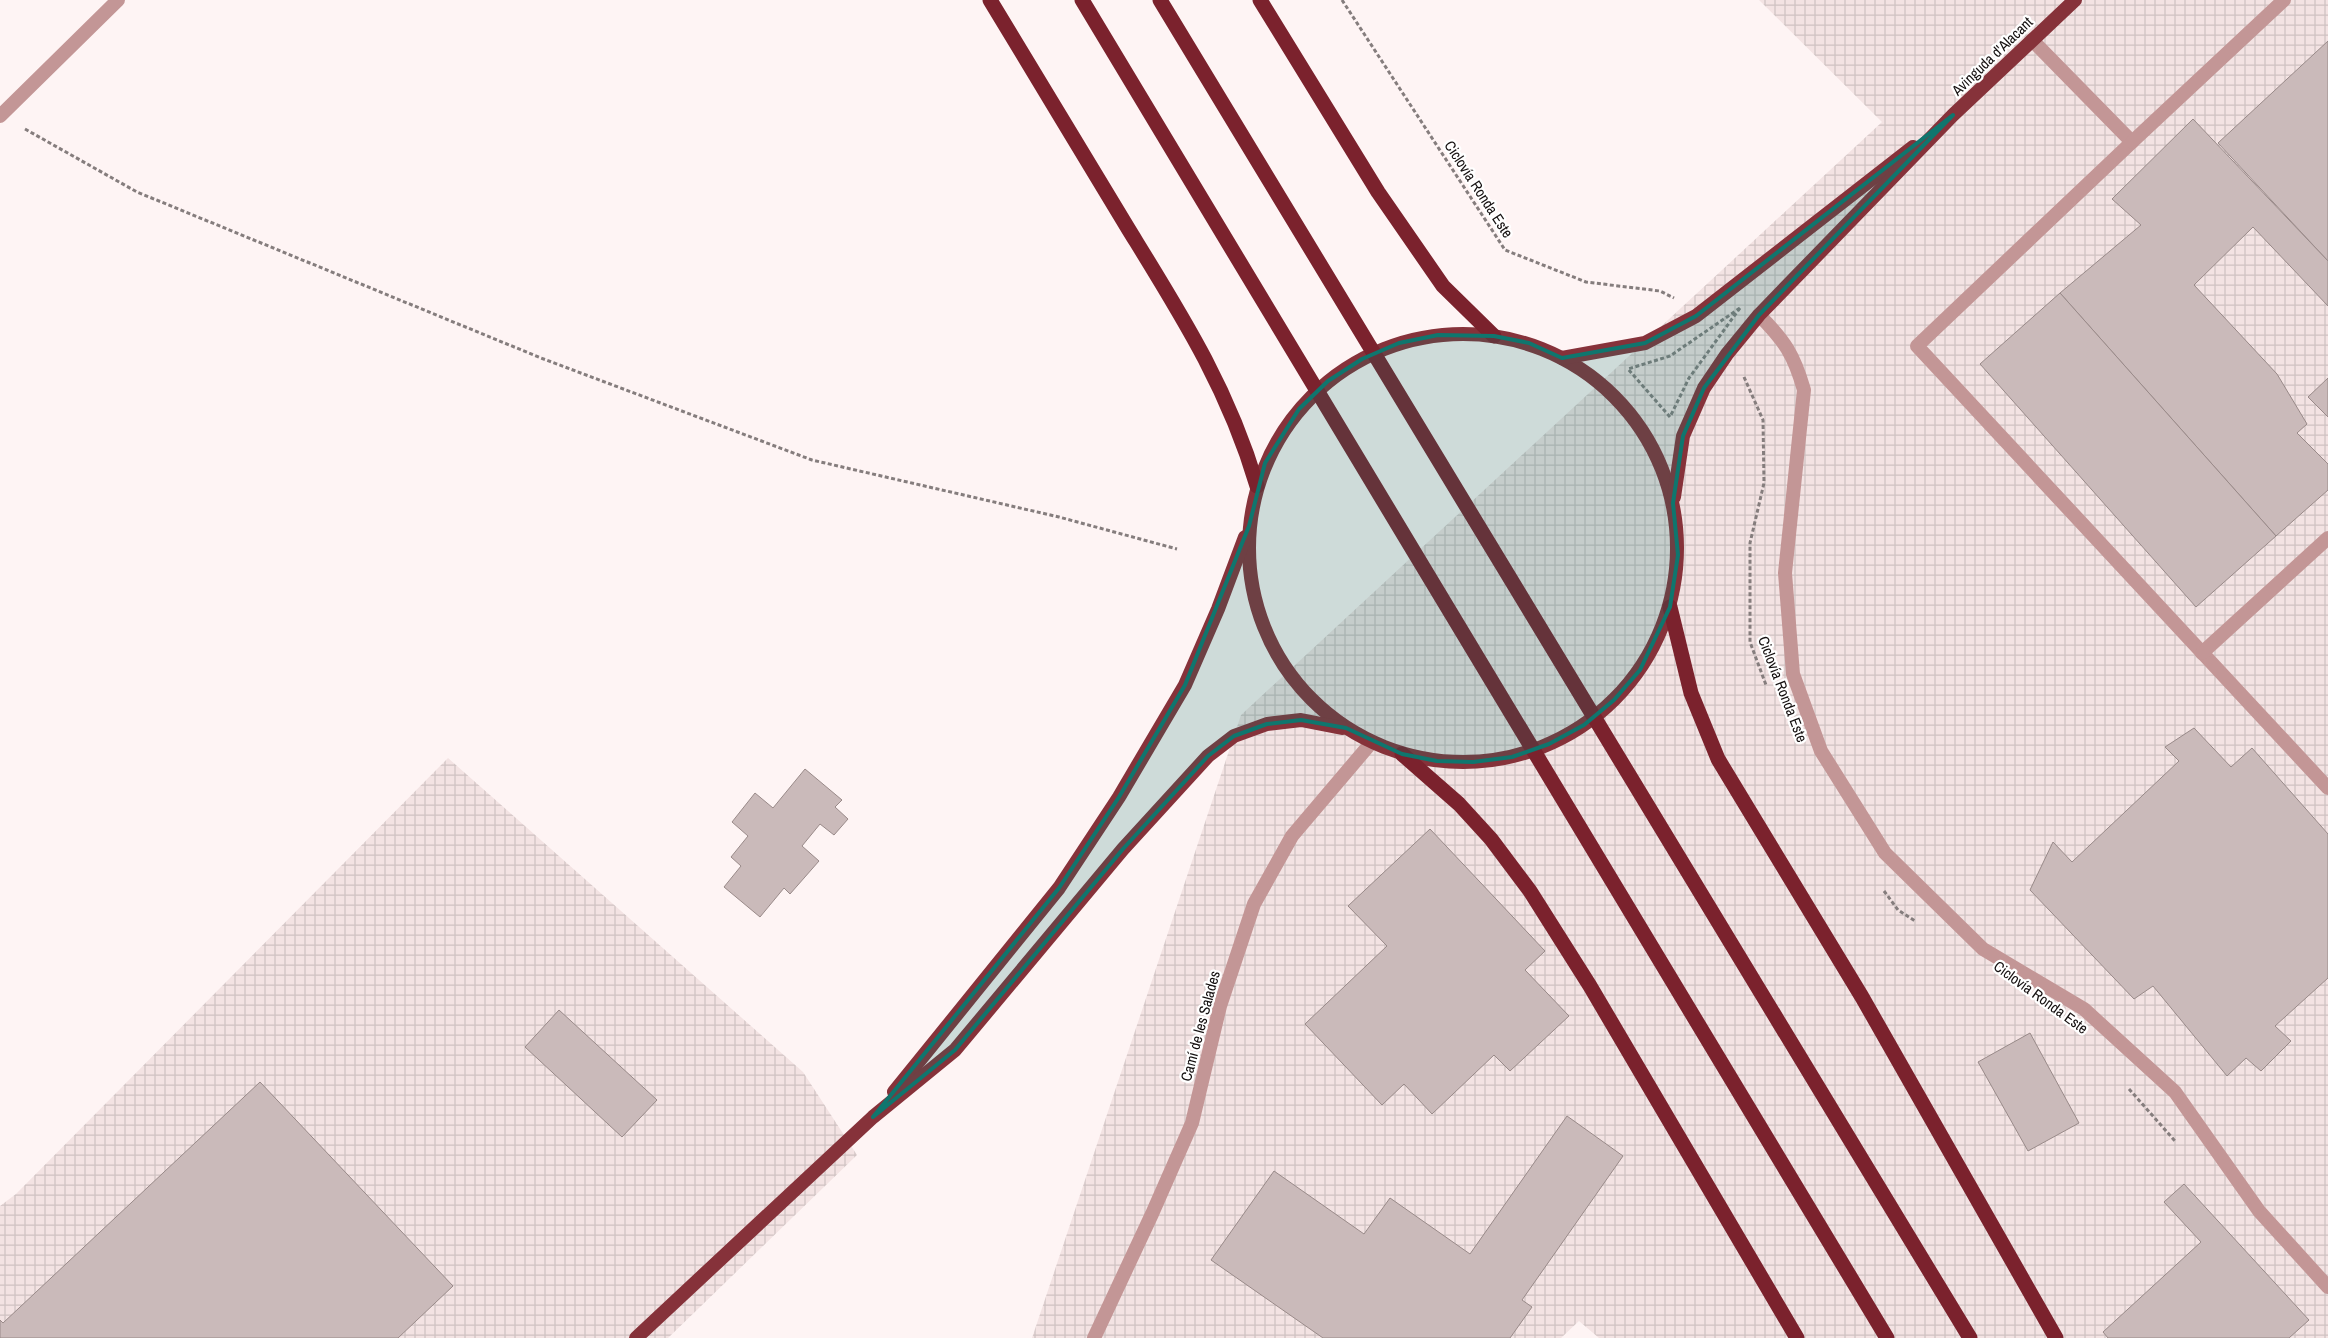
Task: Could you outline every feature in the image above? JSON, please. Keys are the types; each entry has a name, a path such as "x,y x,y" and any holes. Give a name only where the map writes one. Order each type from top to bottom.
{"highway":[{"path":"990,0 1194,335 1227,399 1257,486"},
{"path":"1082,0 1887,1338"},
{"path":"1160,0 1970,1338"},
{"path":"1260,0 1378,192 1443,286 1494,336"},
{"name":"Avinguda d'Alacant","path":"1953,115 2075,0"},
{"path":"1562,358 1645,343 1696,316 1953,115"},
{"path":"1673,503 1683,436 1704,388 1727,354 1759,315 1953,115"},
{"path":"873,1117 1059,888 1119,797 1185,685 1218,609 1249,526 1257,486 1276,442 1299,409 1328,381 1362,359 1399,343 1438,335 1494,336 1529,344 1562,358 1589,374 1613,394 1634,418 1652,444 1665,473 1673,503 1678,555 1670,607 1658,639 1640,670 1614,700 1584,725 1549,744 1512,757 1473,762 1437,762 1402,754 1371,742 1346,728 1319,708 1296,684 1276,656 1252,593 1248,560 1249,526"},
{"path":"1670,607 1690,693 1718,759 1862,997 2056,1338"},
{"path":"636,1338 873,1117 955,1050 1124,849 1208,756 1234,736 1267,724 1301,720 1346,728"},
{"path":"1402,754 1459,804 1491,839 1530,891 1590,986 1797,1338"}],"street":[{"path":"0,116 118,0"},
{"path":"2284,0 1916,346 2328,788"},
{"path":"2032,40 2132,142"},
{"path":"1759,315 1782,338 1796,364 1804,390 1785,573 1793,674 1821,751 1885,853 1983,949 2084,1010 2175,1092 2259,1211 2328,1287"},
{"path":"2202,653 2328,538"},
{"name":"Camí de les Salades","path":"1094,1338 1192,1123 1220,1006 1254,904 1292,836 1371,742"}],"path":[{"name":"Ciclovía Ronda Este","path":"1342,0 1505,250 1586,282 1660,291 1680,301 1716,339 1749,385 1763,420 1764,483 1750,543 1750,642 1768,688"},
{"path":"0,116 137,192 541,358 812,460 1060,518 1177,549"},
{"path":"1740,308 1688,378 1670,417 1628,369 1670,356 1707,330 1740,308"},
{"path":"1880,886 1898,910 1920,925"},
{"path":"2127,1086 2179,1146"}],"highlighted area":[{"path":"1953,115 1759,315 1704,388 1683,436 1673,503 1678,555 1670,607 1640,670 1614,700 1584,725 1549,744 1512,757 1473,762 1437,761 1402,754 1346,728 1301,720 1267,724 1234,736 1208,756 1123,849 955,1050 873,1117 1059,888 1119,797 1185,685 1249,526 1265,463 1299,409 1328,381 1362,359 1399,343 1438,335 1494,336 1529,343 1562,358 1645,343 1696,316"}],"shaded area":[{"path":"1759,0 2328,0 2328,1338 1599,1338 1579,1321 1561,1338 1032,1338 1241,715 1882,122"},
{"path":"448,758 803,1072 857,1155 668,1338 0,1338 0,1206 16,1194"}],"building":[{"path":"2328,41 2328,261 2218,143"},
{"path":"2193,119 2328,261 2328,306 2253,227 2194,285 2277,374 2307,424 2297,433 2328,464 2328,490 2276,536 2060,293 2141,225 2112,199"},
{"path":"2060,293 2276,536 2196,607 1980,364"},
{"path":"2328,378 2328,417 2308,397"},
{"path":"2194,728 2231,767 2252,748 2328,834 2328,978 2275,1026 2291,1041 2261,1071 2246,1058 2227,1076 2153,986 2134,999 2030,890 2053,842 2072,862 2179,761 2165,747"},
{"path":"805,769 842,800 835,807 848,819 834,835 820,824 802,846 819,861 790,894 784,888 760,917 724,887 741,866 731,857 748,836 732,822 755,793 773,808"},
{"path":"1430,829 1545,951 1525,970 1569,1016 1510,1071 1494,1055 1432,1114 1404,1084 1382,1105 1305,1024 1387,946 1348,906"},
{"path":"559,1010 657,1100 622,1137 525,1047"},
{"path":"2030,1033 2079,1123 2028,1151 1978,1062"},
{"path":"260,1082 453,1286 398,1338 0,1338 0,1320 3,1323"},
{"path":"1567,1116 1623,1156 1522,1300 1532,1307 1510,1338 1323,1338 1211,1260 1274,1171 1364,1234 1390,1198 1470,1254"},
{"path":"2184,1184 2309,1320 2289,1338 2108,1338 2103,1332 2201,1242 2164,1202"}]}
